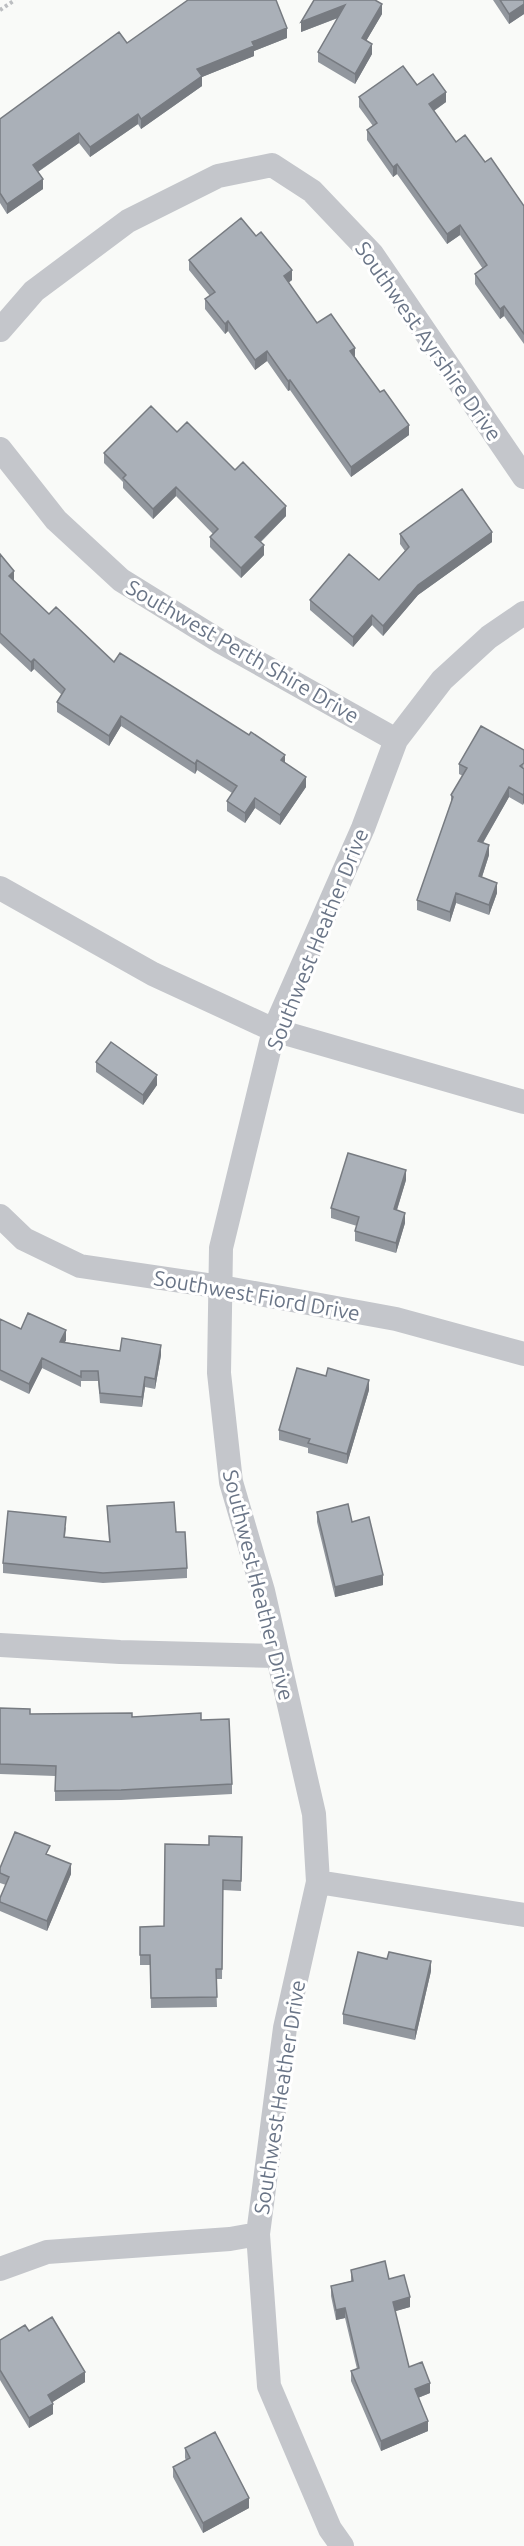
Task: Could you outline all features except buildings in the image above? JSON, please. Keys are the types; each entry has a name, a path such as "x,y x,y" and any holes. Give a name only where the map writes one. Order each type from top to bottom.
{"street":[{"name":"Southwest Ayrshire Drive","path":"0,330 34,291 128,221 218,176 272,165 312,192 372,254 524,477"},
{"name":"Southwest Perth Shire Drive","path":"0,449 56,520 121,580 221,642 396,740"},
{"name":"Southwest Heather Drive","path":"342,2546 330,2529 269,2386 258,2234 285,2028 318,1882 314,1814 263,1591 231,1482 219,1372 221,1248 274,1030 363,828 396,740 442,680 489,637 524,613"},
{"path":"0,888 153,974 274,1030 524,1102"},
{"name":"Southwest Fiord Drive","path":"0,1216 24,1239 80,1266 221,1287 396,1319 524,1354"},
{"path":"0,1645 120,1652 277,1656"},
{"path":"318,1882 524,1915"},
{"path":"0,2269 47,2252 230,2239 258,2234"}],"path":[{"path":"0,10 15,0"}]}
